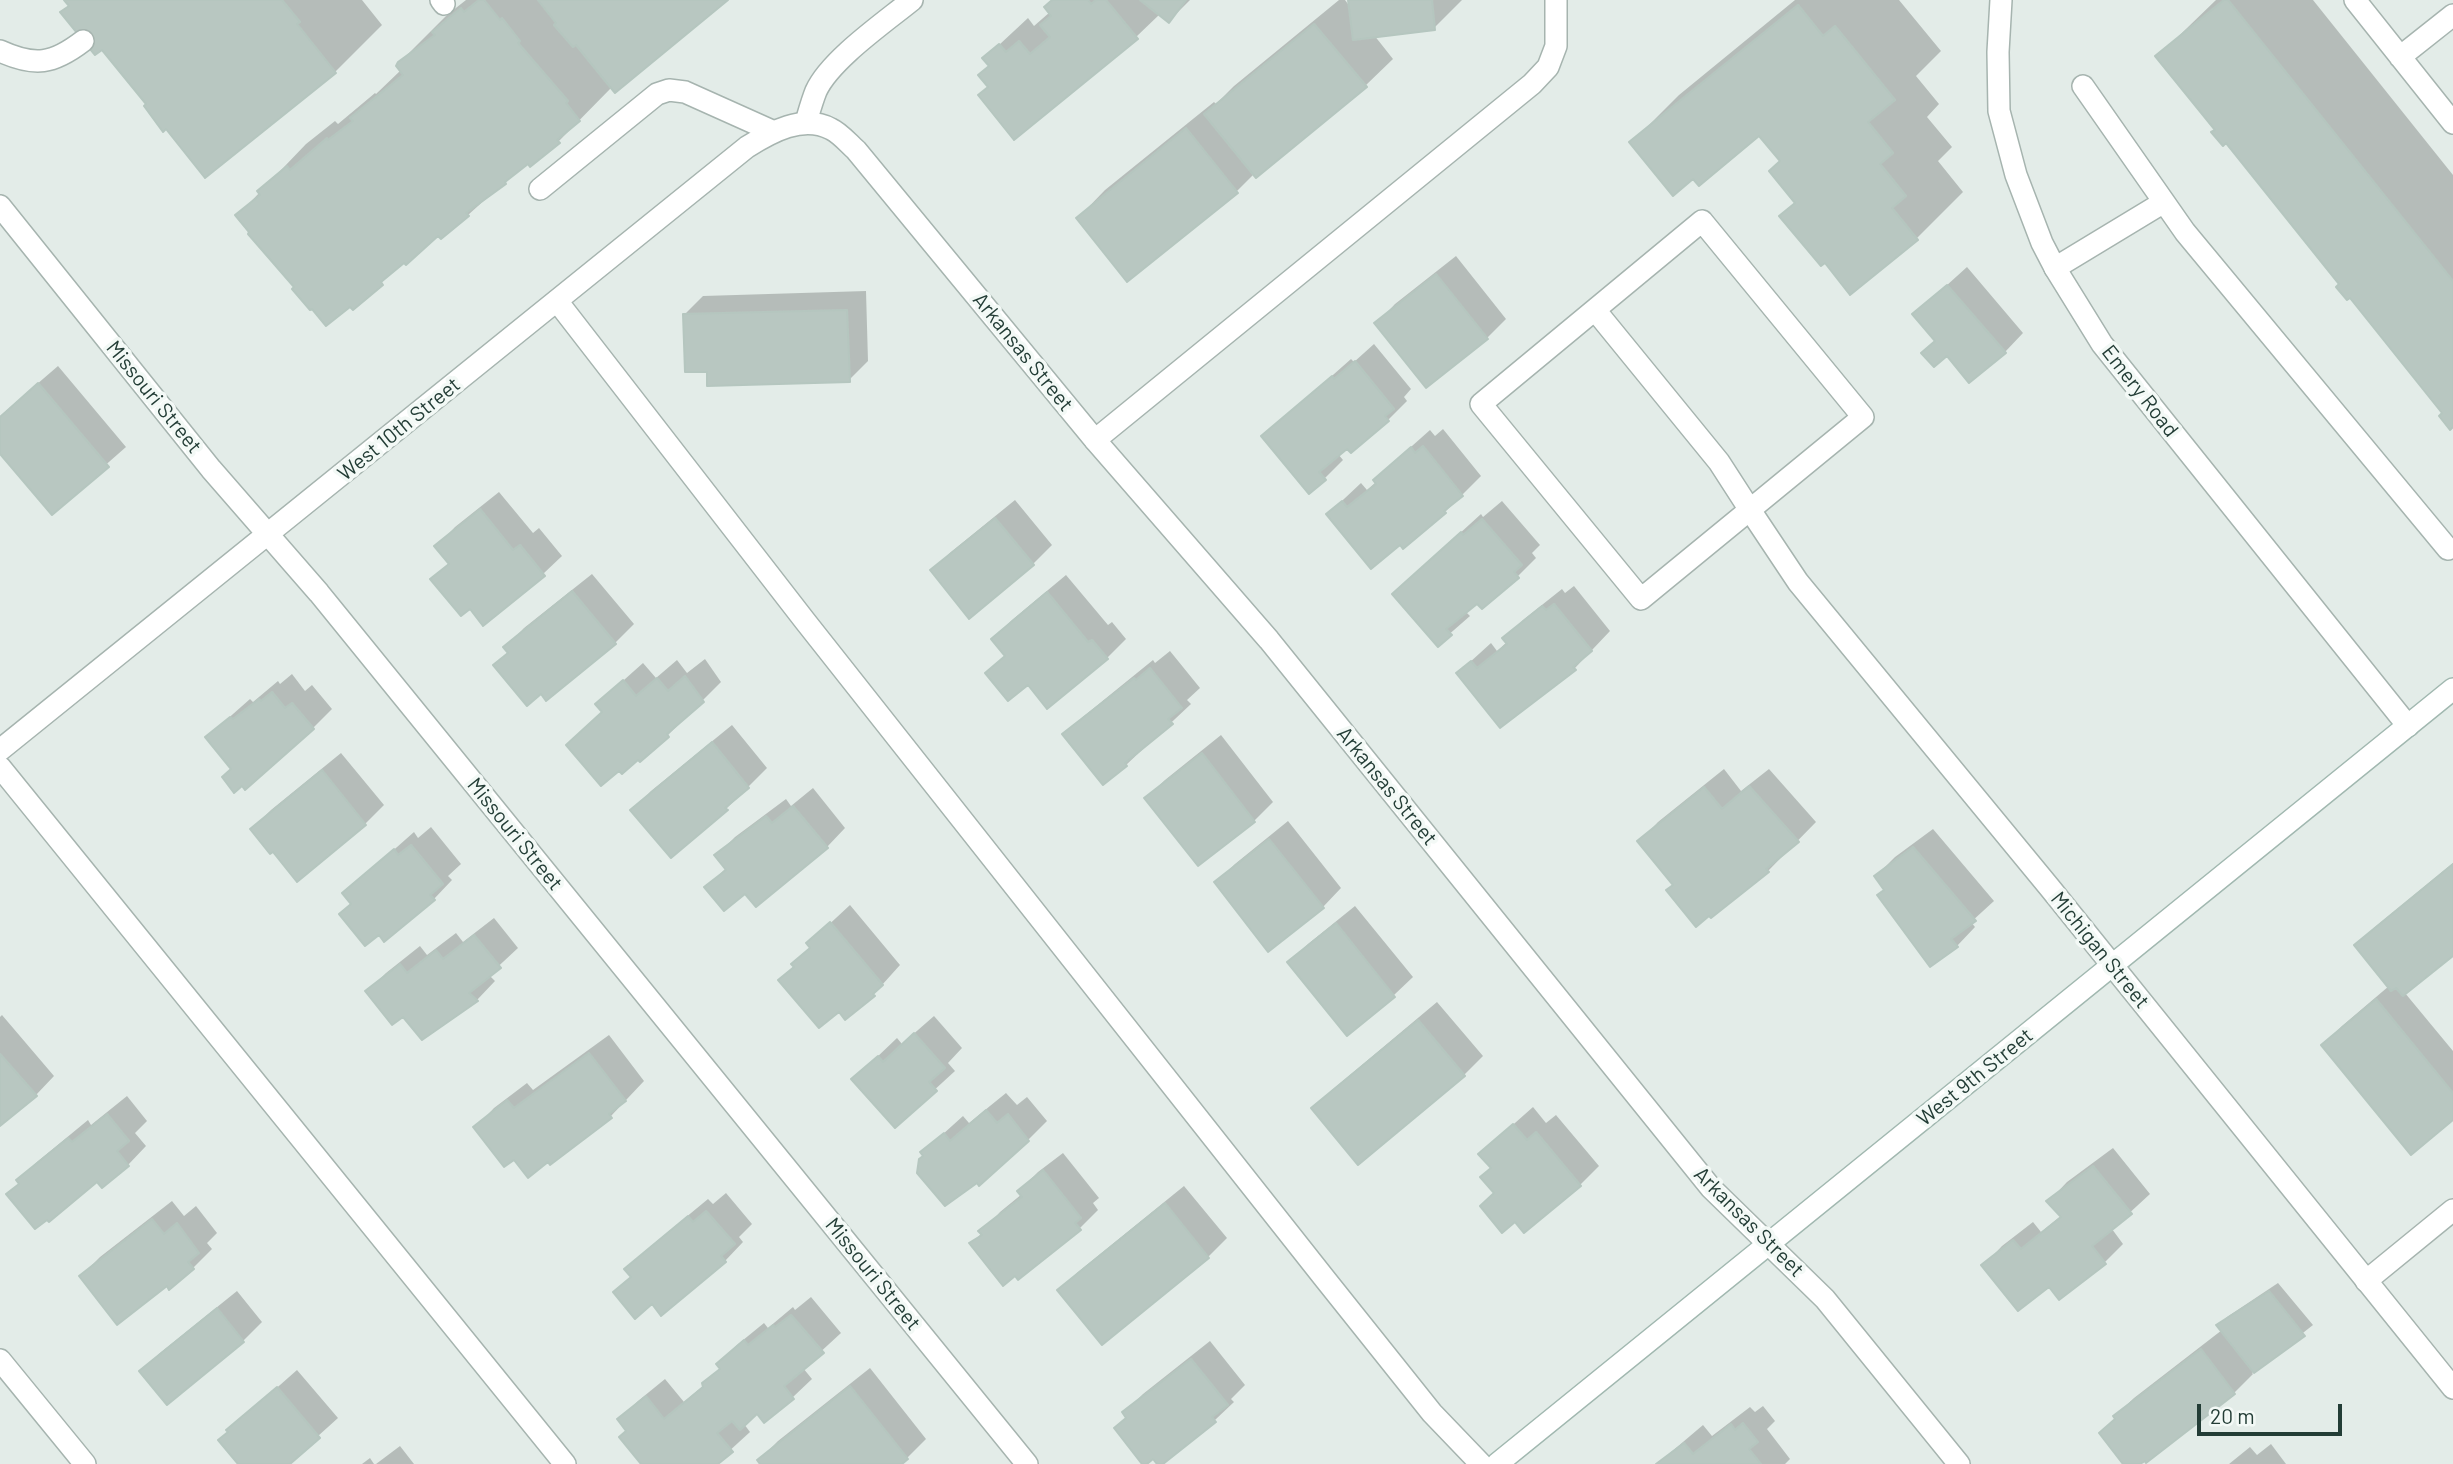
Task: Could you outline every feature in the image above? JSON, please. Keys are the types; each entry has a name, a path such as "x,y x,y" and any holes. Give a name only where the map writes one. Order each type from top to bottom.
{"street":[{"path":"806,122 817,89 836,65 863,38 912,0"},
{"path":"1095,440 1532,84 1548,67 1556,46 1556,0"},
{"name":"Emery Road","path":"2001,0 1999,111 2016,175 2042,243 2055,268 2102,344 2408,726"},
{"path":"2355,0 2453,123"},
{"path":"2400,57 2453,15"},
{"path":"0,51 20,60 40,62 64,55 83,41"},
{"path":"2083,86 2185,232 2448,549"},
{"path":"540,189 657,94 669,90 685,92 772,131"},
{"name":"West 10th Street","path":"0,750 747,147 772,131 806,122"},
{"name":"Arkansas Street","path":"806,122 830,128 856,150 1095,440 1269,640 1711,1188 1825,1299 1959,1464"},
{"path":"2055,268 2164,201"},
{"name":"Missouri Street","path":"0,206 211,468 328,604 1027,1464"},
{"path":"1702,221 1863,417 1750,510 1641,599 1481,404 1702,221"},
{"path":"557,301 805,621 1325,1279 1432,1413 1481,1464"},
{"name":"Michigan Street","path":"1595,310 1719,462 1798,582 2112,965 2453,1388"},
{"name":"West 9th Street","path":"1497,1464 2453,690"},
{"path":"0,767 565,1464"},
{"path":"2366,1280 2453,1210"},
{"path":"0,1360 85,1464"}],"building":[{"path":"64,0 282,0 300,22 297,24 336,73 205,178 166,129 163,132 144,106 146,104 102,50 95,55 60,12 69,6"},
{"path":"479,0 484,0 500,20 502,18 520,41 518,43 568,101 566,103 580,121 557,140 560,143 530,167 528,164 466,213 469,216 441,239 438,236 406,265 404,263 353,310 350,307 326,326 292,289 294,287 235,215 260,195 257,191 287,166 290,170 327,138 328,140 353,121 350,118 403,75 396,66 398,62 435,35 432,32 461,8 464,12"},
{"path":"538,0 728,0 615,93 576,45 573,47 554,25 556,23"},
{"path":"1052,0 1088,0 1091,4 1096,0 1106,0 1138,39 1014,140 978,95 988,87 978,75 989,66 982,58 999,44 1006,52 1019,41 1030,54 1050,37 1040,25 1051,16 1044,7"},
{"path":"1140,0 1186,0 1169,23"},
{"path":"1348,0 1432,0 1435,30 1353,40"},
{"path":"2224,0 2228,0 2453,281 2453,427 2450,430 2439,416 2442,413 2350,298 2347,300 2336,287 2339,284 2226,143 2223,146 2211,132 2215,130 2155,56"},
{"path":"1798,5 1823,36 1835,26 1895,100 1868,122 1893,153 1880,164 1906,196 1892,208 1918,240 1850,295 1825,263 1821,266 1779,216 1795,203 1769,171 1780,161 1759,136 1699,186 1693,179 1673,196 1629,142"},
{"path":"1314,24 1367,87 1256,178 1204,114"},
{"path":"1186,128 1238,193 1127,282 1076,218"},
{"path":"1436,274 1488,339 1426,388 1374,323"},
{"path":"1947,285 2006,353 1969,383 1947,356 1934,367 1921,353 1935,341 1912,314"},
{"path":"847,310 850,382 707,386 707,372 685,372 683,314"},
{"path":"1355,361 1394,409 1385,416 1389,421 1351,453 1347,449 1319,472 1326,480 1309,494 1261,436 1332,376 1334,379"},
{"path":"38,383 109,467 52,515 0,454 0,417"},
{"path":"1423,446 1463,496 1403,549 1400,545 1371,569 1326,514 1342,501 1347,507 1376,484 1373,480 1411,447 1415,453"},
{"path":"480,509 513,550 520,545 545,576 483,626 470,609 461,616 430,579 449,564 434,546"},
{"path":"995,518 1034,565 969,619 930,570"},
{"path":"1482,519 1522,565 1514,572 1519,578 1482,609 1477,604 1446,629 1452,635 1438,647 1392,594 1461,532 1463,535"},
{"path":"572,591 616,644 546,701 541,694 527,706 493,665 508,653 503,647"},
{"path":"1047,592 1088,642 1092,640 1108,659 1047,709 1028,685 1008,701 985,673 1005,656 991,639"},
{"path":"1554,604 1592,651 1573,667 1576,670 1500,728 1456,673 1471,661 1477,668 1507,644 1502,638 1542,606 1546,610"},
{"path":"1150,668 1182,708 1168,719 1173,724 1125,763 1127,766 1103,785 1062,734"},
{"path":"685,676 704,702 640,762 638,760 622,774 619,771 601,786 566,745 602,712 595,704 623,680 636,696 657,678 668,691"},
{"path":"272,692 285,708 292,703 314,729 245,790 242,786 234,793 222,777 231,769 205,737 230,717 233,719"},
{"path":"712,742 749,788 725,808 728,810 671,858 630,810"},
{"path":"1202,753 1255,822 1198,866 1144,798"},
{"path":"322,770 366,825 297,882 250,829"},
{"path":"1749,786 1799,842 1766,869 1769,872 1696,927 1666,890 1673,885 1637,841 1704,787 1722,809"},
{"path":"793,806 828,848 756,907 745,894 724,911 704,887 726,870 714,855 766,816 772,823"},
{"path":"1269,839 1324,908 1268,952 1214,882"},
{"path":"411,845 443,884 430,895 435,900 384,942 379,935 365,946 339,914 351,904 342,893 394,849 398,855"},
{"path":"1913,847 1976,921 1951,939 1958,947 1930,967 1877,895 1884,890 1874,876"},
{"path":"2453,864 2453,956 2403,996 2396,988 2391,991 2354,945"},
{"path":"830,922 883,985 873,994 875,996 845,1020 839,1012 819,1028 778,980 794,967 791,964 810,948 806,943"},
{"path":"1336,923 1395,997 1347,1036 1287,962"},
{"path":"474,935 501,968 469,993 478,1001 422,1040 403,1017 392,1025 365,991 400,964 407,973 436,950 443,959"},
{"path":"2376,999 2453,1093 2453,1120 2411,1155 2321,1045"},
{"path":"1418,1020 1465,1076 1358,1165 1311,1108"},
{"path":"914,1033 945,1068 929,1082 937,1091 895,1128 851,1079 878,1056 883,1062"},
{"path":"589,1053 626,1101 609,1114 612,1118 550,1165 548,1162 528,1178 514,1160 504,1167 473,1127 507,1100 514,1108"},
{"path":"0,1054 37,1096 0,1126"},
{"path":"986,1110 997,1123 1008,1114 1029,1141 979,1186 977,1183 945,1206 917,1173 919,1159 923,1156 920,1152 944,1133 950,1141"},
{"path":"107,1114 129,1141 117,1151 129,1166 102,1188 97,1182 49,1222 47,1220 35,1229 6,1194 19,1184 16,1180 68,1138 72,1142"},
{"path":"1513,1124 1527,1140 1536,1132 1581,1186 1524,1233 1515,1222 1502,1233 1480,1206 1494,1193 1480,1177 1491,1168 1478,1154"},
{"path":"2093,1166 2132,1214 2092,1246 2106,1264 2059,1300 2049,1287 2018,1311 1981,1265 2013,1240 2021,1249 2061,1217 2046,1201"},
{"path":"1043,1170 1081,1218 1075,1223 1081,1230 1018,1280 1015,1276 1003,1286 969,1243 982,1235 978,1231 1022,1197 1017,1191"},
{"path":"1165,1203 1209,1258 1102,1345 1057,1290"},
{"path":"706,1211 735,1244 721,1256 726,1262 661,1316 652,1304 635,1319 613,1292 631,1277 624,1269 688,1216 693,1222"},
{"path":"152,1219 164,1234 177,1223 199,1253 188,1262 194,1269 169,1290 167,1286 117,1325 79,1276"},
{"path":"2269,1291 2305,1336 2254,1373 2216,1325"},
{"path":"217,1308 244,1342 167,1405 139,1371"},
{"path":"791,1315 824,1353 784,1386 794,1399 764,1423 757,1414 740,1430 732,1421 717,1433 733,1452 718,1464 641,1464 619,1437 626,1431 617,1419 646,1396 664,1419 703,1387 702,1383 720,1369 716,1364 744,1340 748,1345"},
{"path":"2201,1349 2235,1394 2146,1463 2123,1464 2099,1433 2115,1419 2113,1416"},
{"path":"1191,1359 1228,1405 1212,1417 1216,1422 1163,1464 1157,1464 1153,1459 1142,1464 1114,1428 1126,1418 1122,1412"},
{"path":"850,1386 908,1459 902,1464 760,1464 757,1460"},
{"path":"277,1387 320,1438 290,1464 238,1464 218,1440"},
{"path":"1743,1423 1758,1442 1749,1449 1761,1464 1656,1464 1684,1443 1693,1454 1731,1424 1735,1430"}]}
